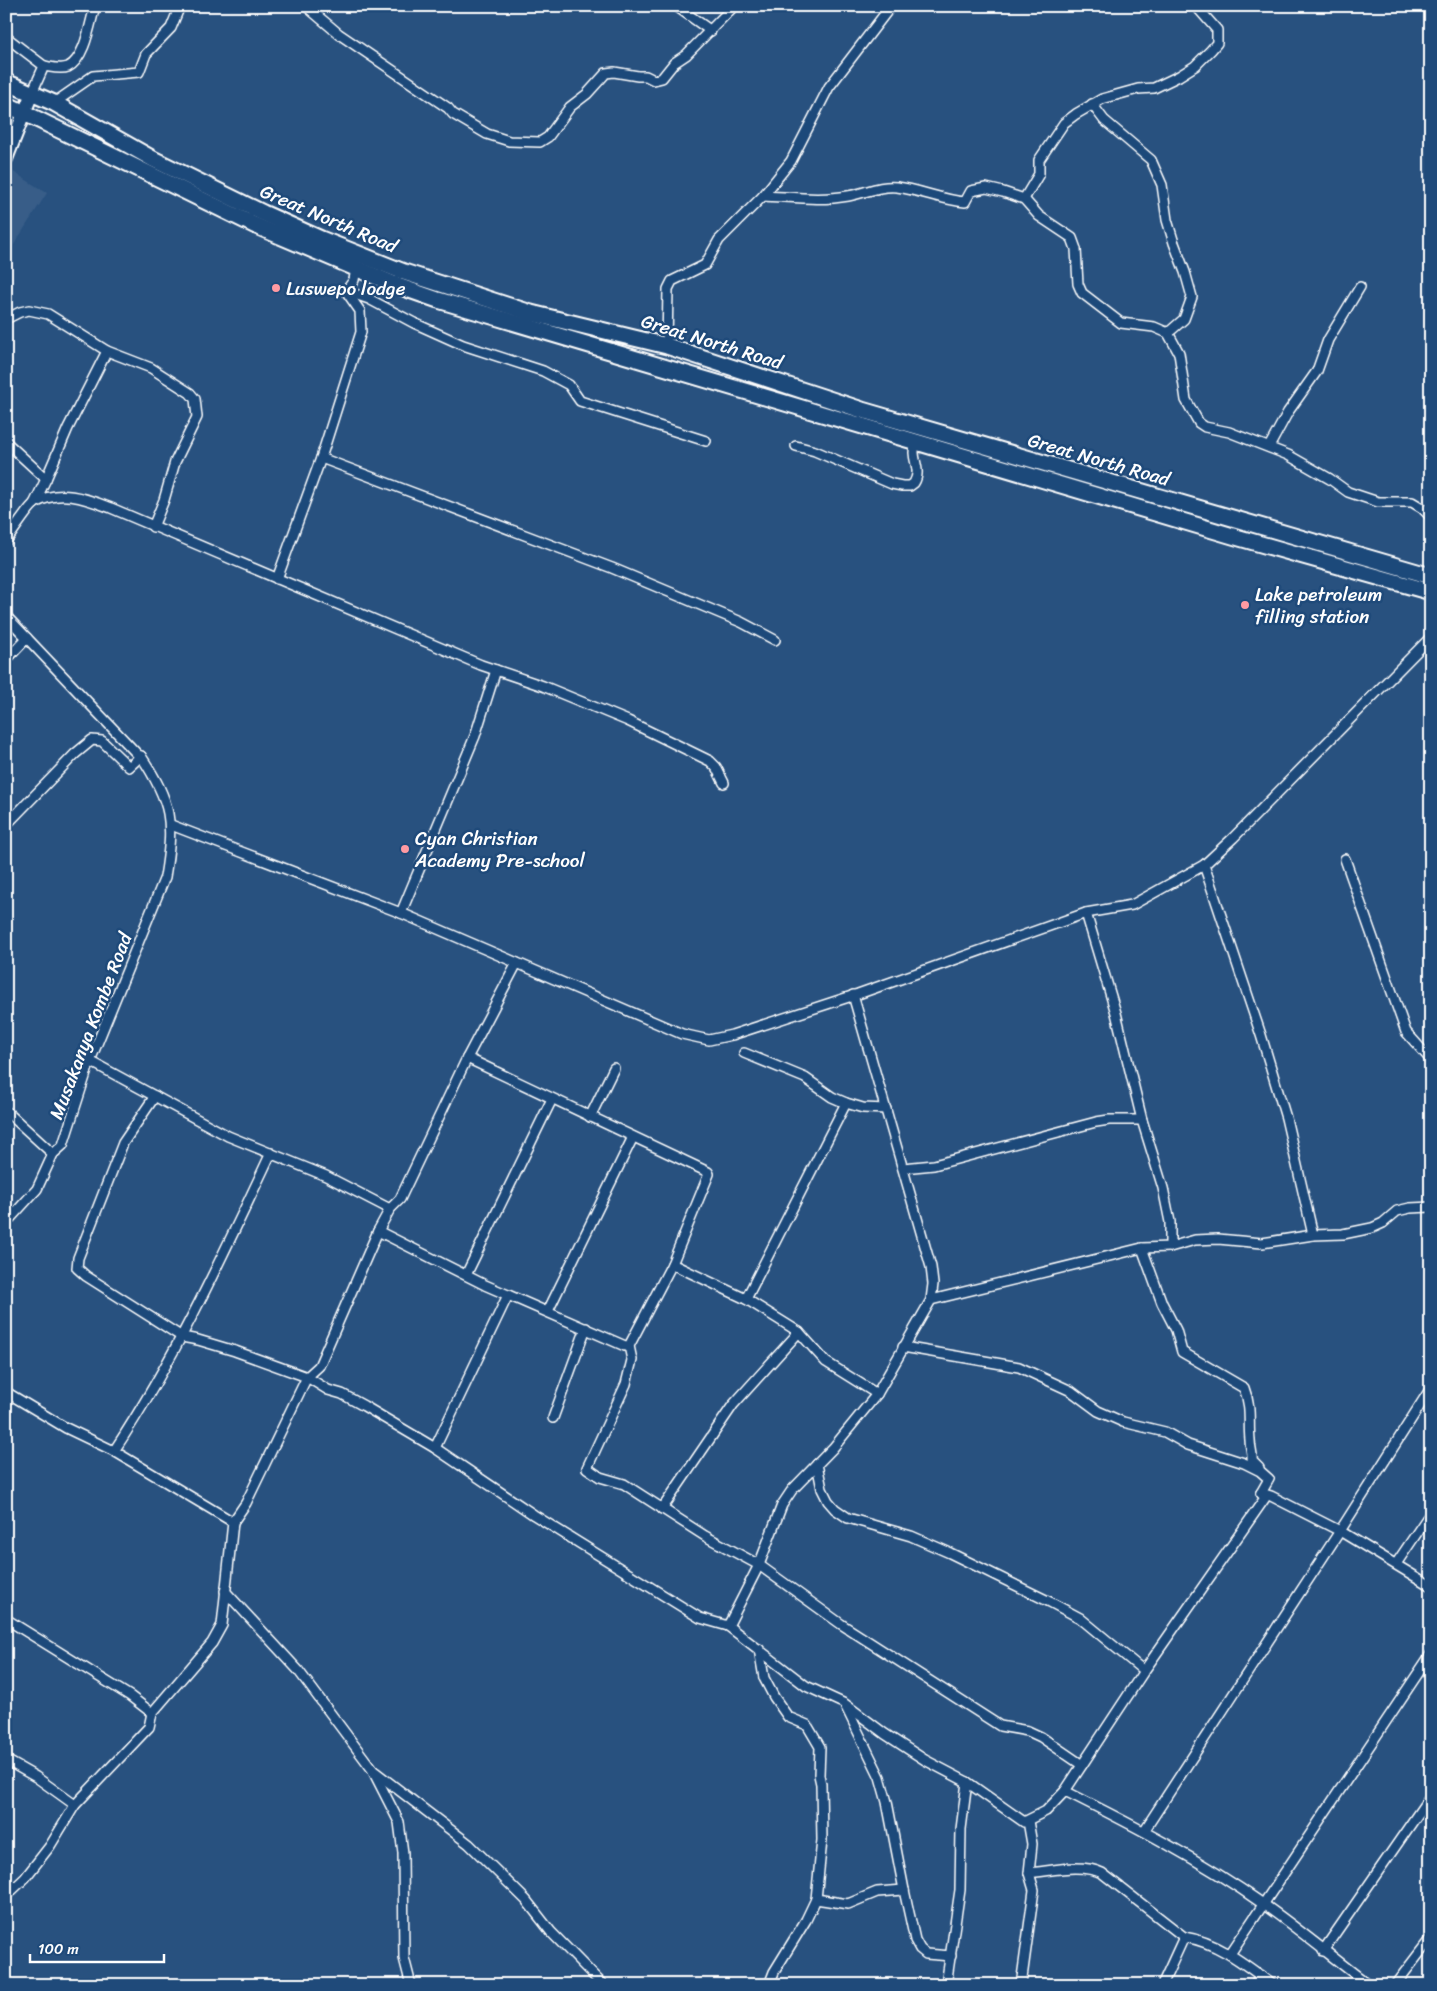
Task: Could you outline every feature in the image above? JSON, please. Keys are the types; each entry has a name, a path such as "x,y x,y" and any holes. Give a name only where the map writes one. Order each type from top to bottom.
{"highway":[{"name":"Great North Road","path":"6,82 54,103 161,163 283,222 404,272 531,313 667,346 862,410 1431,576"},
{"name":"Great North Road","path":"6,104 254,226 398,286 474,312 1236,537 1431,592"}],"main road":[{"path":"6,159 18,133 32,93"}],"street":[{"path":"6,37 44,66 68,67 77,59 84,48 95,6"},
{"path":"54,103 93,76 139,72 146,54 171,28 180,6"},
{"path":"306,6 339,34 448,108 453,114 487,134 509,141 527,143 540,142 548,138 570,107 587,94 606,73 614,72 646,76 654,80 662,78 674,63 686,55 734,6"},
{"path":"676,6 710,31"},
{"path":"667,346 668,289 672,281 705,265 719,240 764,196 791,161 829,87 891,6"},
{"path":"1024,200 1039,174 1040,160 1060,129 1076,114 1092,104 1138,89 1154,88 1194,66 1212,50 1217,43 1217,30 1196,6"},
{"path":"32,93 44,66"},
{"path":"1092,104 1104,120 1152,160 1162,185 1167,220 1192,293 1192,302 1184,318 1168,333"},
{"path":"764,196 818,198 848,196 879,188 896,187 965,202 972,191 986,188 1024,200 1039,216 1072,238 1076,249 1078,284 1082,293 1121,323 1154,327 1168,333 1179,354 1186,400 1199,423 1206,427 1230,432 1269,447 1305,464 1348,492 1378,502 1412,502 1431,517"},
{"path":"346,291 354,280 356,268"},
{"path":"1269,447 1288,412 1317,371 1328,340 1360,287"},
{"path":"346,291 369,299 414,323 463,345 543,372 569,385 580,401 706,441"},
{"path":"277,579 321,458 361,332 360,310 346,291"},
{"path":"6,319 29,310 48,314 107,351 151,368 190,393 195,399 197,405 196,417 175,462 164,500 153,527"},
{"path":"6,541 34,504 68,428 107,351"},
{"path":"796,446 815,451 892,484 910,486 914,483 918,472 912,451 916,441"},
{"path":"6,442 46,479"},
{"path":"321,458 612,568 741,622 775,640"},
{"path":"34,504 50,498 78,496 111,508 496,670 543,686 628,721 704,757 716,766 724,783"},
{"name":"Musakanya Kombe Road","path":"6,616 113,731 141,756 164,795 171,825 165,877 90,1061 63,1145 54,1154 36,1189 6,1223"},
{"path":"171,825 401,913 682,1034 709,1040 732,1035 853,995 1086,913 1132,905 1204,864 1233,838 1431,637"},
{"path":"6,660 27,638"},
{"path":"401,913 475,736 496,670"},
{"path":"6,825 75,754 92,740 102,741 128,767 141,756"},
{"path":"1345,860 1406,1032 1431,1060"},
{"path":"1204,864 1261,1035 1286,1118 1313,1235"},
{"path":"1086,913 1116,1013 1142,1120 1163,1188 1170,1222 1170,1246"},
{"path":"6,1896 25,1878 50,1846 75,1805 149,1727 152,1713 212,1643 222,1625 233,1522 246,1502 307,1377 319,1366 378,1231 390,1209 400,1199 467,1058 517,963"},
{"path":"728,1626 759,1565 782,1505 792,1490 877,1394 931,1300 933,1284 931,1266 853,995"},
{"path":"744,1053 805,1078 846,1103 863,1108 886,1109"},
{"path":"467,1058 710,1174 672,1264 630,1346 632,1360 626,1384 587,1468 600,1477 624,1484 705,1536 759,1565 841,1624 1000,1726 1028,1731 1041,1737 1082,1765"},
{"path":"90,1061 228,1136 326,1176 390,1209"},
{"path":"590,1117 614,1068"},
{"path":"155,1096 123,1143 112,1167 77,1263 77,1268 86,1276 182,1337 234,1351 307,1377 328,1390 342,1394 364,1406 435,1448 534,1515 700,1618 728,1626 806,1686 845,1704 885,1734 925,1760 967,1782 1024,1822 1046,1811 1065,1792 1144,1671 1265,1498 1261,1493"},
{"path":"466,1275 552,1099"},
{"path":"746,1299 846,1103"},
{"path":"6,1111 54,1154"},
{"path":"903,1168 934,1166 1096,1122 1142,1120"},
{"path":"548,1311 633,1137"},
{"path":"114,1450 144,1406 182,1337 271,1153"},
{"path":"931,1300 1142,1248 1170,1246 1195,1240 1218,1239 1262,1243 1313,1235 1343,1234 1372,1228 1383,1223 1397,1211 1431,1207"},
{"path":"378,1231 508,1295 625,1346 630,1346"},
{"path":"1142,1248 1162,1303 1176,1330 1182,1352 1244,1388 1251,1416 1250,1441 1253,1453 1252,1461 1269,1479"},
{"path":"672,1264 746,1299 799,1332 826,1362 877,1394"},
{"path":"435,1448 508,1295"},
{"path":"553,1418 586,1328"},
{"path":"662,1510 733,1405 799,1332"},
{"path":"903,1347 1019,1367 1071,1391 1098,1411 1123,1422 1165,1432 1188,1445 1244,1463 1260,1470 1269,1479"},
{"path":"1144,1831 1431,1388"},
{"path":"6,1392 66,1428 114,1450 233,1522"},
{"path":"817,1464 822,1489 835,1509 841,1514 848,1518 911,1536 950,1553 1057,1606 1080,1618 1144,1671"},
{"path":"1261,1493 1269,1479"},
{"path":"1261,1493 1271,1496 1340,1531 1431,1586"},
{"path":"1396,1564 1431,1512"},
{"path":"225,1591 298,1670 372,1769 399,1822 403,1853 404,1958 410,1985"},
{"path":"6,1619 130,1696 152,1713"},
{"path":"760,1649 764,1678 774,1697 788,1717 807,1725 820,1747 819,1775 821,1784 822,1840 816,1899 806,1920 778,1966 770,1985"},
{"path":"1230,1954 1431,1654"},
{"path":"845,1704 880,1777 888,1802 915,1940 920,1949 926,1954 951,1956"},
{"path":"6,1760 36,1777 75,1805"},
{"path":"372,1769 469,1844 526,1900 551,1932 603,1985"},
{"path":"946,1985 960,1890 961,1829 967,1782"},
{"path":"1065,1792 1144,1831 1263,1904 1369,1985"},
{"path":"1323,1951 1431,1795"},
{"path":"1021,1985 1034,1890 1029,1873 1032,1844 1028,1821"},
{"path":"1029,1873 1092,1868 1122,1887 1184,1937 1195,1939 1230,1954 1273,1985"},
{"path":"816,1899 848,1904 877,1892 904,1890"},
{"path":"1162,1985 1184,1937"},
{"path":"1394,1985 1431,1938"},
{"path":"1254,1985 1261,1976"}],"shaded area":[{"path":"12,171 47,193 6,257 6,180"}],"place":[{"name":"Luswepo lodge","path":"276,288"},
{"name":"Lake petroleum filling station","path":"1245,605"},
{"name":"Cyan Christian Academy Pre-school","path":"405,849"}]}
